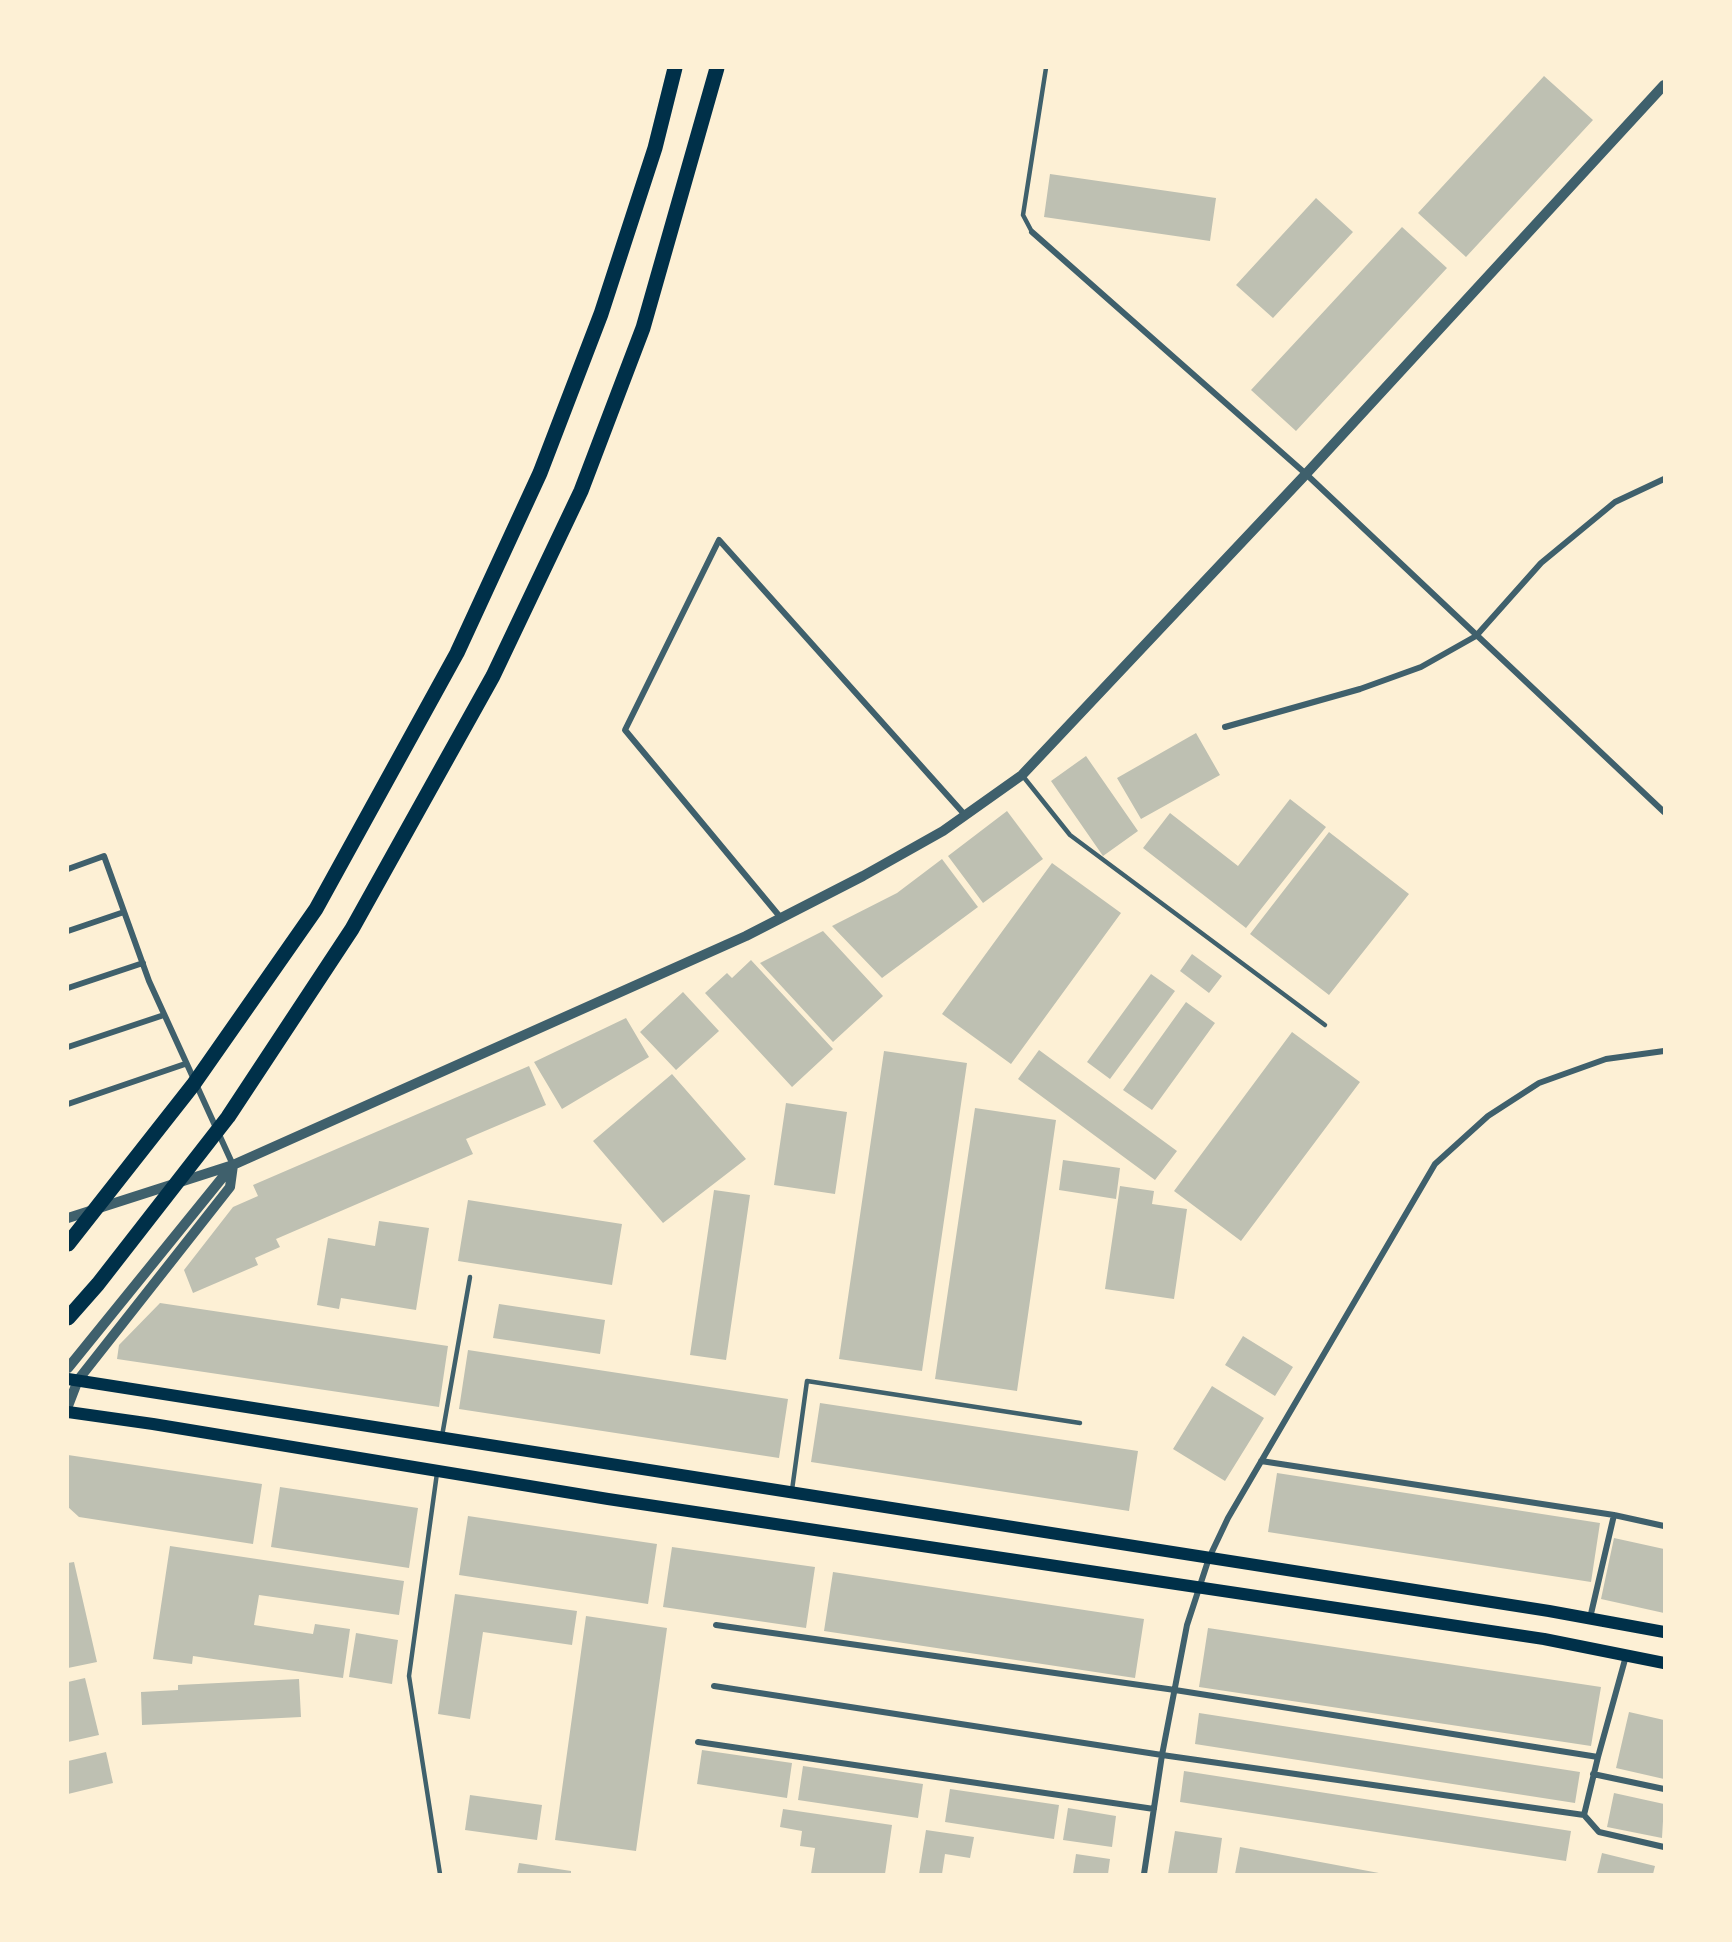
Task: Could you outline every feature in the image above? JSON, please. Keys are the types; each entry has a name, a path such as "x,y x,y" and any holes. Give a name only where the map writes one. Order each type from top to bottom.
{"highway":[{"path":"68,1244 193,1085 316,909 457,653 540,473 601,315 655,148 675,68"},
{"path":"68,1318 98,1284 228,1117 352,929 493,675 581,491 643,328 717,68"}],"main road":[{"path":"73,1380 1590,1618 1665,1632"},
{"path":"68,1412 1197,1588 1545,1639 1665,1663"}],"street":[{"path":"68,1218 233,1165 781,918 943,831 1022,775 1306,474 1665,85"},
{"path":"1032,232 1306,474 1665,812"},
{"path":"1225,727 1360,689 1422,667 1476,636 1541,563 1615,502 1665,479"},
{"path":"781,918 625,730 720,540 965,815"},
{"path":"68,869 104,856 164,1015 233,1165 230,1187 73,1380 68,1406"},
{"path":"68,931 124,912"},
{"path":"68,988 143,963"},
{"path":"68,1047 164,1015"},
{"path":"1144,1875 1162,1755 1187,1625 1197,1588 1209,1558 1228,1518 1435,1164 1488,1116 1539,1083 1606,1059 1665,1051"},
{"path":"68,1104 185,1064"},
{"path":"68,1368 218,1180 233,1165"},
{"path":"1261,1461 1614,1515 1665,1526"},
{"path":"1590,1618 1614,1515"},
{"path":"716,1625 1175,1690 1598,1757"},
{"path":"1584,1815 1626,1656"},
{"path":"714,1686 1162,1755 1584,1815 1599,1832 1665,1847"},
{"path":"698,1742 1154,1809"},
{"path":"1593,1774 1665,1789"}],"lane":[{"path":"1032,232 1023,215 1046,68"},
{"path":"1022,775 1070,835 1325,1025"},
{"path":"441,1439 470,1277"},
{"path":"792,1492 807,1381 1080,1423"},
{"path":"438,1471 409,1676 440,1875"}],"building":[{"path":"1544,76 1593,120 1466,257 1418,213"},
{"path":"1050,174 1216,198 1210,241 1044,217"},
{"path":"1316,198 1353,232 1273,318 1236,285"},
{"path":"1402,227 1447,268 1296,431 1251,390"},
{"path":"1196,733 1220,775 1141,819 1117,778"},
{"path":"1086,756 1138,831 1103,856 1051,781"},
{"path":"1290,799 1326,827 1246,928 1143,848 1170,813 1238,866"},
{"path":"1007,811 1043,859 983,903 948,856"},
{"path":"1329,832 1409,894 1329,995 1250,934"},
{"path":"942,859 978,907 882,978 832,926 897,893"},
{"path":"1052,863 1121,913 1011,1064 942,1014"},
{"path":"823,931 883,996 833,1042 760,963"},
{"path":"1192,954 1222,976 1209,993 1180,971"},
{"path":"751,960 833,1049 792,1087 705,993 727,973 732,978"},
{"path":"1151,974 1175,991 1110,1079 1087,1062"},
{"path":"683,992 719,1031 676,1070 640,1032"},
{"path":"1186,1002 1215,1023 1152,1110 1123,1090"},
{"path":"626,1018 649,1057 562,1109 534,1062"},
{"path":"1292,1032 1360,1082 1241,1241 1174,1191"},
{"path":"1039,1050 1177,1151 1155,1180 1018,1079"},
{"path":"884,1051 967,1063 922,1371 839,1359"},
{"path":"529,1066 546,1105 466,1139 473,1154 276,1239 280,1247 255,1258 258,1265 193,1293 184,1270 233,1207 258,1196 253,1185"},
{"path":"672,1074 746,1159 663,1223 593,1141"},
{"path":"786,1103 847,1112 835,1194 774,1185"},
{"path":"975,1108 1056,1120 1017,1391 935,1379"},
{"path":"1063,1160 1120,1168 1116,1199 1059,1190"},
{"path":"1120,1186 1154,1191 1152,1204 1187,1209 1174,1299 1105,1289"},
{"path":"714,1190 750,1195 726,1360 690,1355"},
{"path":"468,1200 622,1224 612,1285 458,1261"},
{"path":"379,1221 429,1228 416,1310 341,1298 339,1309 317,1305 328,1238 375,1246"},
{"path":"160,1303 448,1346 439,1407 117,1359 119,1345"},
{"path":"499,1304 605,1320 600,1354 493,1338"},
{"path":"1243,1336 1293,1367 1275,1396 1225,1365"},
{"path":"468,1350 788,1399 779,1458 459,1409"},
{"path":"1212,1386 1264,1418 1225,1481 1173,1449"},
{"path":"820,1403 1138,1451 1129,1511 811,1462"},
{"path":"68,1455 262,1484 253,1544 79,1517 68,1507"},
{"path":"1277,1473 1600,1523 1591,1582 1268,1532"},
{"path":"280,1487 418,1508 409,1568 271,1547"},
{"path":"468,1516 657,1544 648,1604 459,1575"},
{"path":"1614,1538 1664,1549 1664,1613 1601,1599"},
{"path":"170,1546 404,1581 399,1615 259,1595 254,1625 313,1634 315,1624 350,1629 343,1678 193,1656 192,1664 153,1659"},
{"path":"672,1547 815,1567 806,1628 663,1607"},
{"path":"74,1562 97,1662 68,1668 68,1563"},
{"path":"833,1572 1144,1619 1135,1678 824,1631"},
{"path":"455,1594 577,1611 572,1645 483,1632 470,1719 438,1714"},
{"path":"586,1616 667,1628 636,1851 555,1840"},
{"path":"1208,1628 1601,1687 1591,1746 1199,1687"},
{"path":"356,1633 398,1640 392,1684 349,1677"},
{"path":"85,1678 99,1735 68,1742 68,1682"},
{"path":"299,1679 301,1717 142,1725 141,1692 178,1690 178,1685"},
{"path":"1629,1712 1664,1720 1664,1779 1616,1768"},
{"path":"1199,1713 1580,1772 1575,1803 1195,1744"},
{"path":"702,1750 792,1763 787,1798 697,1784"},
{"path":"106,1752 113,1783 68,1794 68,1761"},
{"path":"803,1766 923,1784 918,1818 798,1800"},
{"path":"1184,1771 1571,1831 1566,1861 1180,1802"},
{"path":"950,1789 1059,1805 1054,1839 945,1822"},
{"path":"1614,1793 1664,1804 1662,1838 1607,1827"},
{"path":"470,1795 542,1805 537,1840 465,1830"},
{"path":"1068,1808 1116,1816 1112,1847 1063,1840"},
{"path":"783,1809 892,1825 885,1874 811,1874 815,1848 800,1846 802,1831 780,1827"},
{"path":"926,1830 974,1837 970,1858 945,1854 942,1874 919,1874"},
{"path":"1175,1831 1222,1838 1217,1874 1168,1874"},
{"path":"1240,1847 1379,1873 1379,1874 1235,1874"},
{"path":"1602,1853 1655,1866 1653,1874 1597,1874"},
{"path":"1076,1854 1110,1859 1108,1874 1073,1874"},
{"path":"519,1863 571,1871 571,1874 517,1874"}]}
